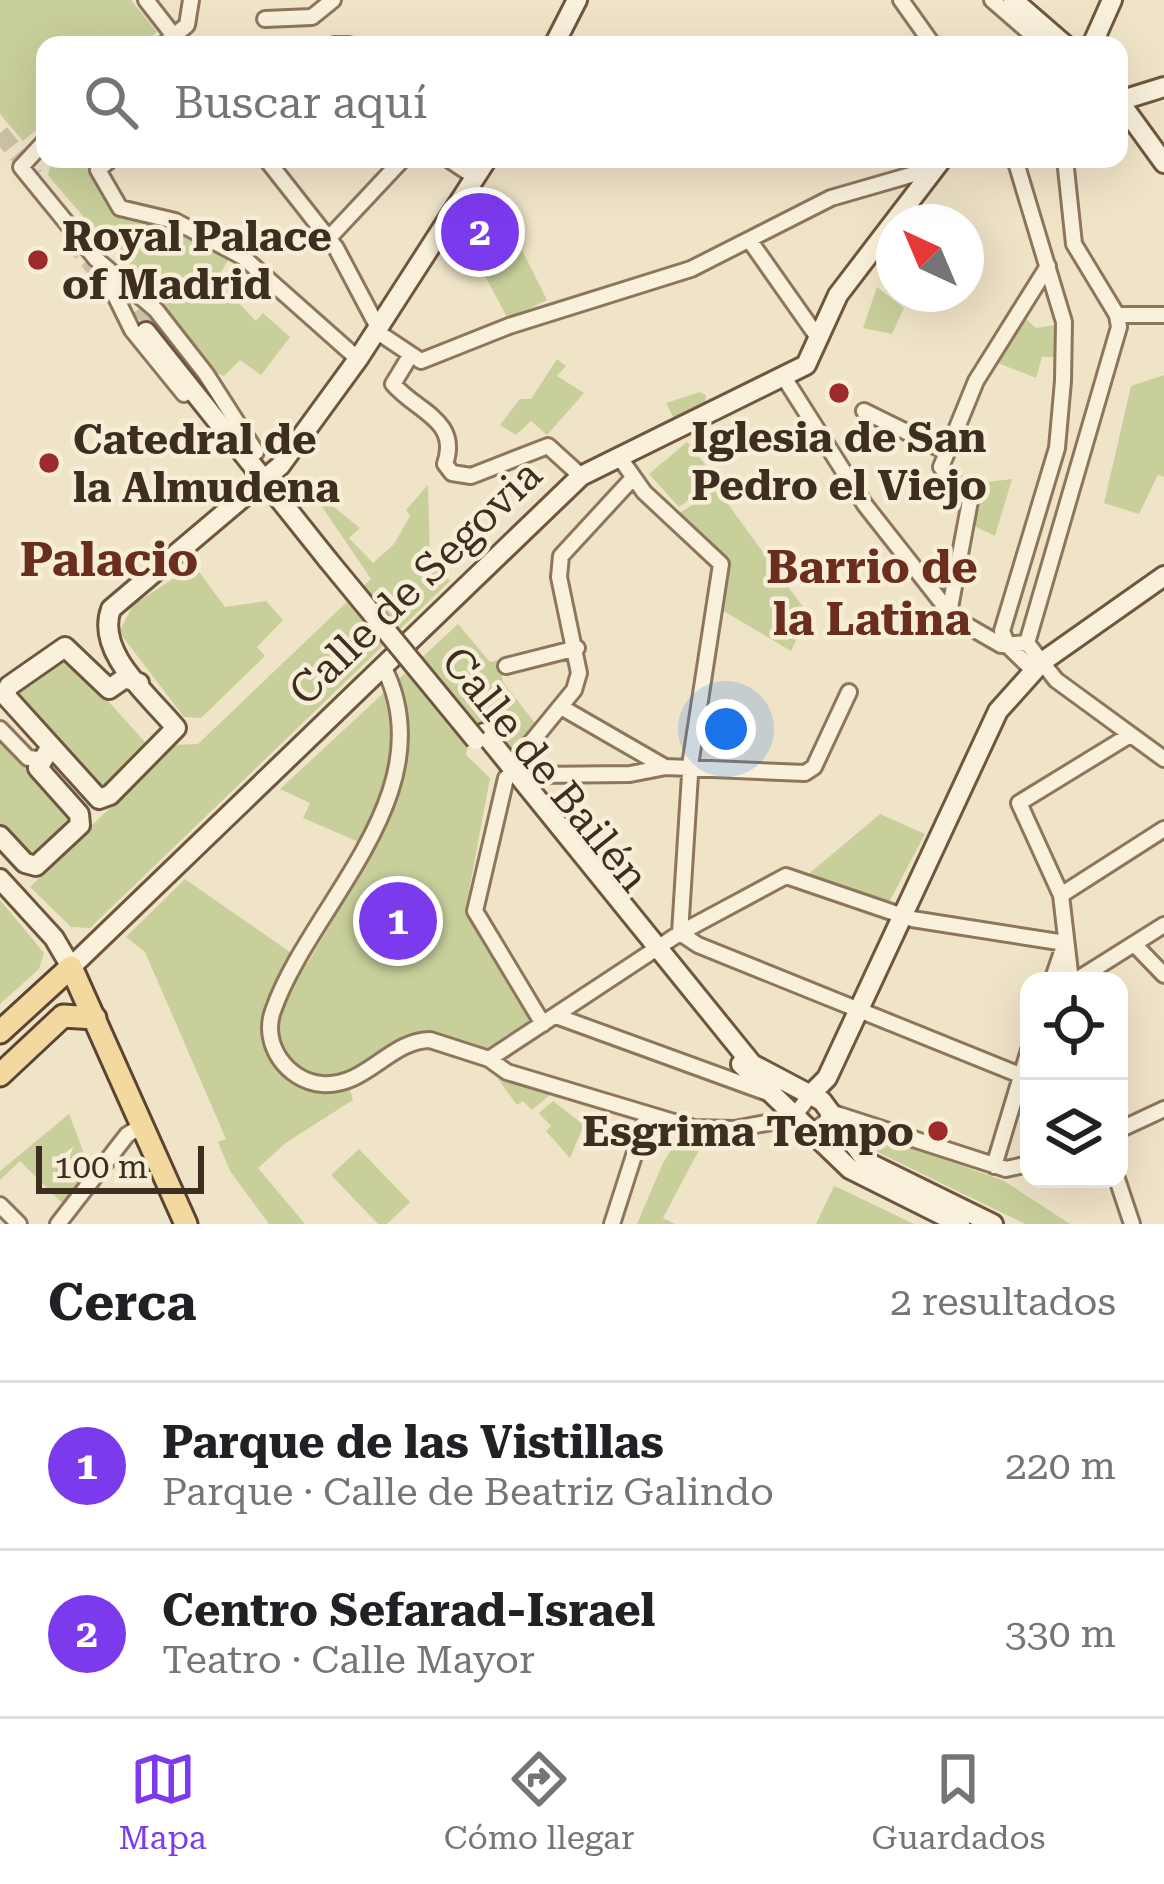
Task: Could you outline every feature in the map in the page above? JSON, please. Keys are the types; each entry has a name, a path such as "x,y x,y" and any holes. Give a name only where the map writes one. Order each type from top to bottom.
{"main road":[{"path":"71,967 186,1224"},
{"name":"Calle de Segovia","path":"0,1032 71,967"},
{"path":"0,1075 63,1016 95,1018"}],"street":[{"path":"146,0 166,36"},
{"path":"175,36 187,25 191,0"},
{"path":"265,19 312,16 333,0"},
{"path":"559,36 577,0"},
{"path":"902,0 927,36"},
{"path":"992,0 1034,36"},
{"path":"1012,0 1054,36"},
{"path":"1096,36 1112,0"},
{"path":"1128,98 1164,87"},
{"path":"1128,113 1164,163"},
{"name":"Calle de Bailén","path":"36,148 20,161 26,175 96,259 156,310 206,374 251,455"},
{"path":"106,168 126,212 175,221 243,257 358,359"},
{"path":"273,168 328,239 376,324 421,361 509,326 691,268 832,198 928,168"},
{"path":"328,239 395,168"},
{"path":"462,168 475,177"},
{"path":"129,682 110,689 64,647 9,686 7,700 45,753 95,796 106,798 176,728 129,682 106,638 106,620 121,596 268,476 358,359 376,324 481,168"},
{"name":"Calle de Segovia","path":"71,967 581,476 806,365 838,295 935,168"},
{"path":"1009,646 1002,622 1057,448 1064,322 1018,168"},
{"path":"1037,666 1027,643 1119,326 1074,244 1066,168"},
{"path":"900,179 910,185 913,196"},
{"path":"749,241 819,339"},
{"name":"Calle de Bailén","path":"96,259 132,330 251,455"},
{"path":"950,608 970,501 941,467 976,381 1048,266"},
{"path":"1117,315 1164,315"},
{"name":"Calle de Bailén","path":"151,328 765,1092 860,1176 930,1217 960,1224"},
{"path":"410,356 394,379 396,389 446,426 450,439 447,468 471,476 551,446 581,476"},
{"path":"785,379 906,562 959,623 1009,646 1163,757"},
{"path":"864,411 947,452"},
{"path":"620,458 632,479 718,559 690,770 680,933"},
{"path":"632,479 561,556 559,577 579,673 514,775 475,911 550,1020 765,1092"},
{"path":"813,1132 827,1078 985,734 1037,666 1164,576"},
{"path":"1009,646 1027,643"},
{"path":"506,666 577,648"},
{"path":"383,667 397,698 398,728 379,823 270,1021 280,1060 306,1081 338,1083 370,1071 420,1040 489,1059 507,1072 711,1130 793,1118 798,1104 822,1104"},
{"path":"514,775 630,774 666,767 811,771 848,692"},
{"path":"561,707 666,767"},
{"path":"0,729 28,758 45,753"},
{"path":"1071,972 1061,895 1019,803 1130,734"},
{"path":"0,836 25,863 36,866 81,822 40,772 45,753"},
{"path":"1061,895 1164,829"},
{"path":"489,1059 680,933 786,876 900,916 1065,943"},
{"path":"0,879 54,938 71,967"},
{"path":"1088,972 1164,925"},
{"path":"680,933 698,945 1020,1075 994,1166"},
{"path":"1055,972 1065,943"},
{"path":"1135,945 1164,975"},
{"path":"749,1067 868,1122 994,1166 1020,1167"},
{"path":"822,1104 867,1162 993,1224"},
{"path":"1128,1126 1164,1109"},
{"path":"612,1224 647,1115"},
{"path":"852,1148 854,1136 868,1122"},
{"path":"58,1224 127,1136 143,1125"},
{"path":"1120,1188 1132,1224"},
{"path":"0,1204 19,1224"}],"green space":[{"path":"0,0 131,0 157,32 152,36 36,36 36,130 23,141 0,114"},
{"path":"50,168 93,168 122,218 175,227 230,257 221,272 232,279 224,288 256,321 263,313 290,337 261,375 240,360 224,376 216,373 48,175"},
{"path":"522,250 547,300 508,319 484,274"},
{"path":"876,290 876,312 902,312 892,334 863,328"},
{"path":"1024,317 1036,328 1054,325 1056,357 1042,357 1036,378 993,361"},
{"path":"557,359 566,366 557,376 584,393 547,435 531,421 516,435 500,425 520,399 531,399"},
{"path":"1164,375 1164,477 1158,475 1139,514 1104,503 1131,386"},
{"path":"700,392 706,395 705,403 675,421 666,403"},
{"path":"687,442 717,479 679,507 649,474"},
{"path":"1012,479 995,536 970,524 979,503 970,493 980,483"},
{"path":"428,485 430,559 450,581 90,928 71,927 30,887 173,745 198,744 371,579 308,486 360,528 349,538 373,563 394,544 410,516 406,510"},
{"path":"717,489 808,614 791,651 722,610 725,558 678,514"},
{"path":"194,565 225,607 266,601 283,620 257,647 265,656 201,718 184,717 119,632 133,605"},
{"path":"458,624 490,662 499,660 503,682 538,727 514,753 493,727 467,748 466,755 490,778 466,907 535,1021 488,1052 444,1039 414,1038 346,1075 353,1100 287,1142 258,1168 305,1224 269,1224 230,1171 218,1142 226,1139 145,952 126,937 185,879 307,964 375,849 303,818 310,803 280,789"},
{"path":"68,657 146,743 103,792 16,693"},
{"path":"0,739 73,818 31,861 0,827"},
{"path":"880,814 925,834 887,906 805,877"},
{"path":"0,900 44,953 39,969 0,1004"},
{"path":"493,1072 552,1093 532,1110 523,1101 517,1105"},
{"path":"553,1101 584,1125 570,1158 546,1131 551,1126 539,1113"},
{"path":"69,1114 90,1169 62,1203 20,1161 0,1180 0,1171"},
{"path":"684,1129 707,1135 663,1218 675,1224 637,1224 663,1163"},
{"path":"881,1136 1004,1181 1070,1224 1025,1224 877,1152 872,1143"},
{"path":"359,1149 410,1202 387,1224 378,1224 331,1175"},
{"path":"834,1186 839,1188 914,1224 816,1224"}],"tunnel":[{"path":"0,133 35,176"},
{"path":"71,239 110,287"},
{"path":"124,286 155,325"}],"place":[{"name":"Centro Sefarad-Israel","path":"480,232"},
{"name":"Royal Palace of Madrid","path":"38,260"},
{"name":"Iglesia de San Pedro el Viejo","path":"839,393"},
{"name":"Catedral de la Almudena","path":"49,463"},
{"name":"Parque de las Vistillas","path":"398,921"},
{"name":"Esgrima Tempo","path":"938,1131"}],"district":[{"name":"Palacio","path":"109,559"},
{"name":"Barrio de la Latina","path":"872,593"}]}
